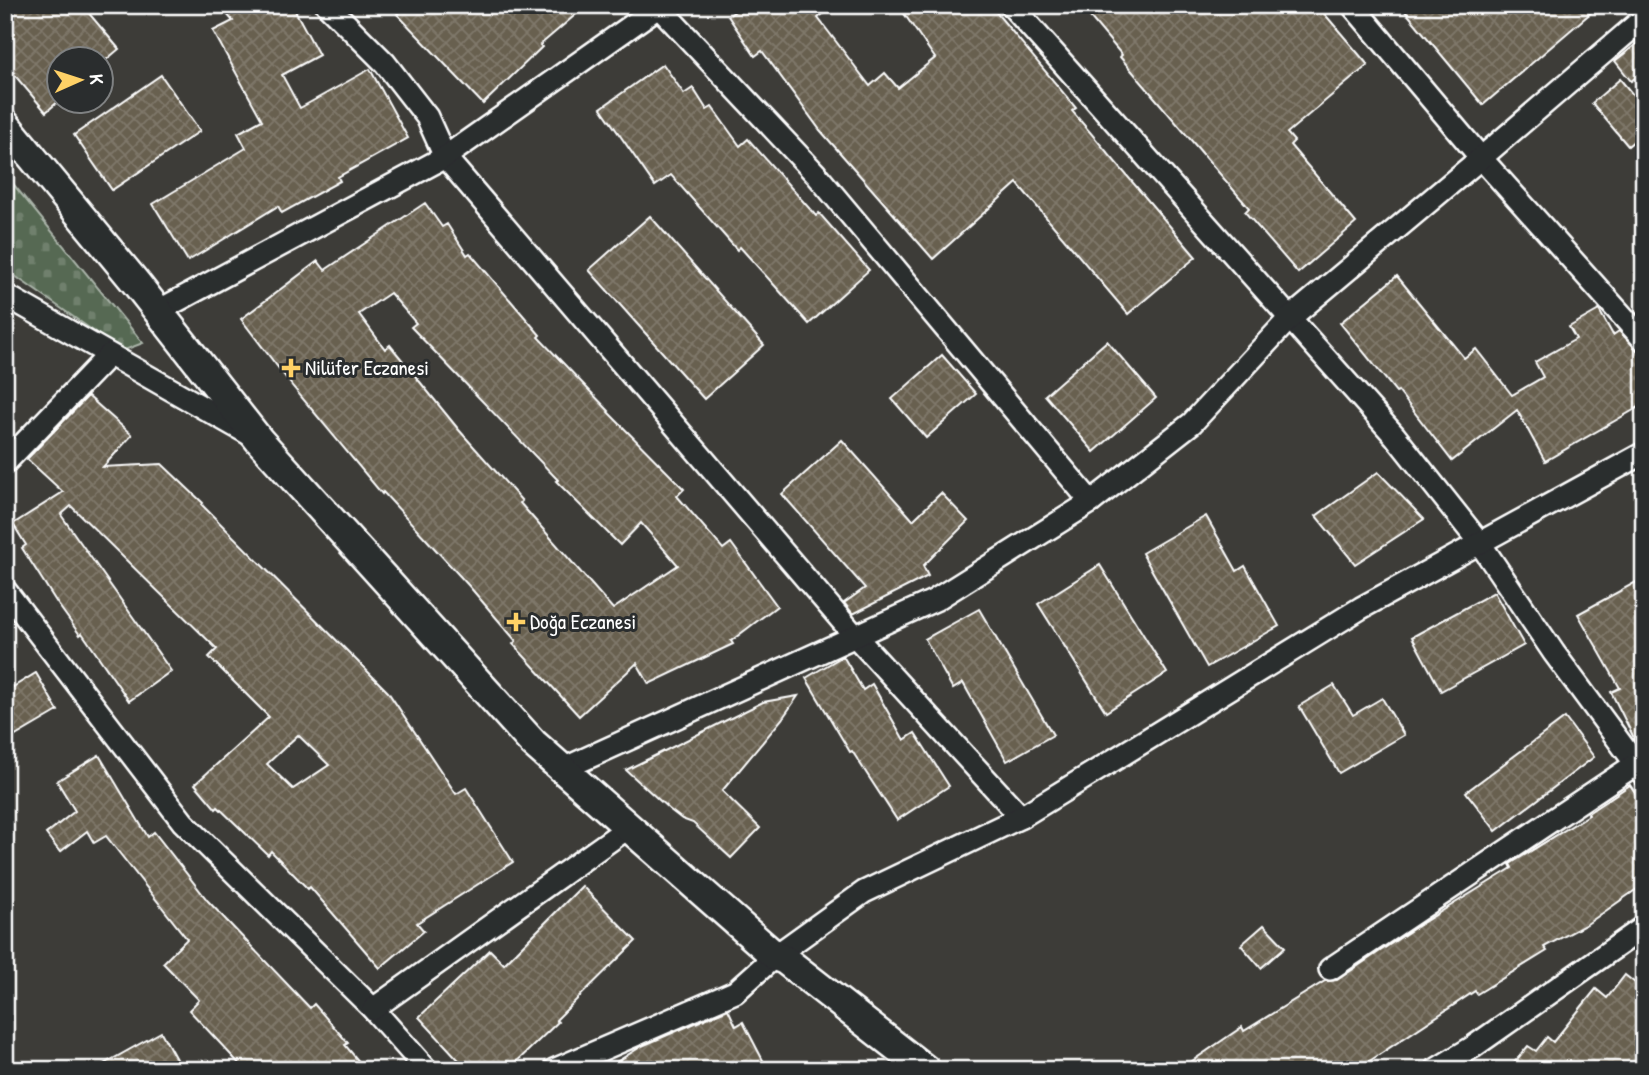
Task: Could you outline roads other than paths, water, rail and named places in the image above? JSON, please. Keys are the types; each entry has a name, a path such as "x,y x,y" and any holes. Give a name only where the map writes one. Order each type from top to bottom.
{"main road":[{"path":"5,124 259,440 533,743 775,957 785,960 926,1070"}],"street":[{"path":"327,5 385,63 428,117 445,157 856,636 1021,817"},
{"path":"1011,5 1395,436 1479,542 1554,653 1640,770 1330,969"},
{"path":"1352,5 1481,158 1644,340"},
{"path":"158,311 445,157 659,6 816,174 1091,502"},
{"path":"563,769 935,600 1091,502 1192,424 1289,319 1644,18"},
{"path":"5,295 259,440"},
{"path":"5,463 109,355"},
{"path":"554,1070 735,992 775,957 864,892 1021,817 1361,608 1644,453"},
{"path":"5,590 183,822 373,1009 427,1070"},
{"path":"373,1009 629,827"},
{"path":"1435,1070 1473,1047 1644,927"}],"place":[{"name":"Nilüfer Eczanesi","path":"291,368"},
{"name":"Doğa Eczanesi","path":"516,622"}]}
